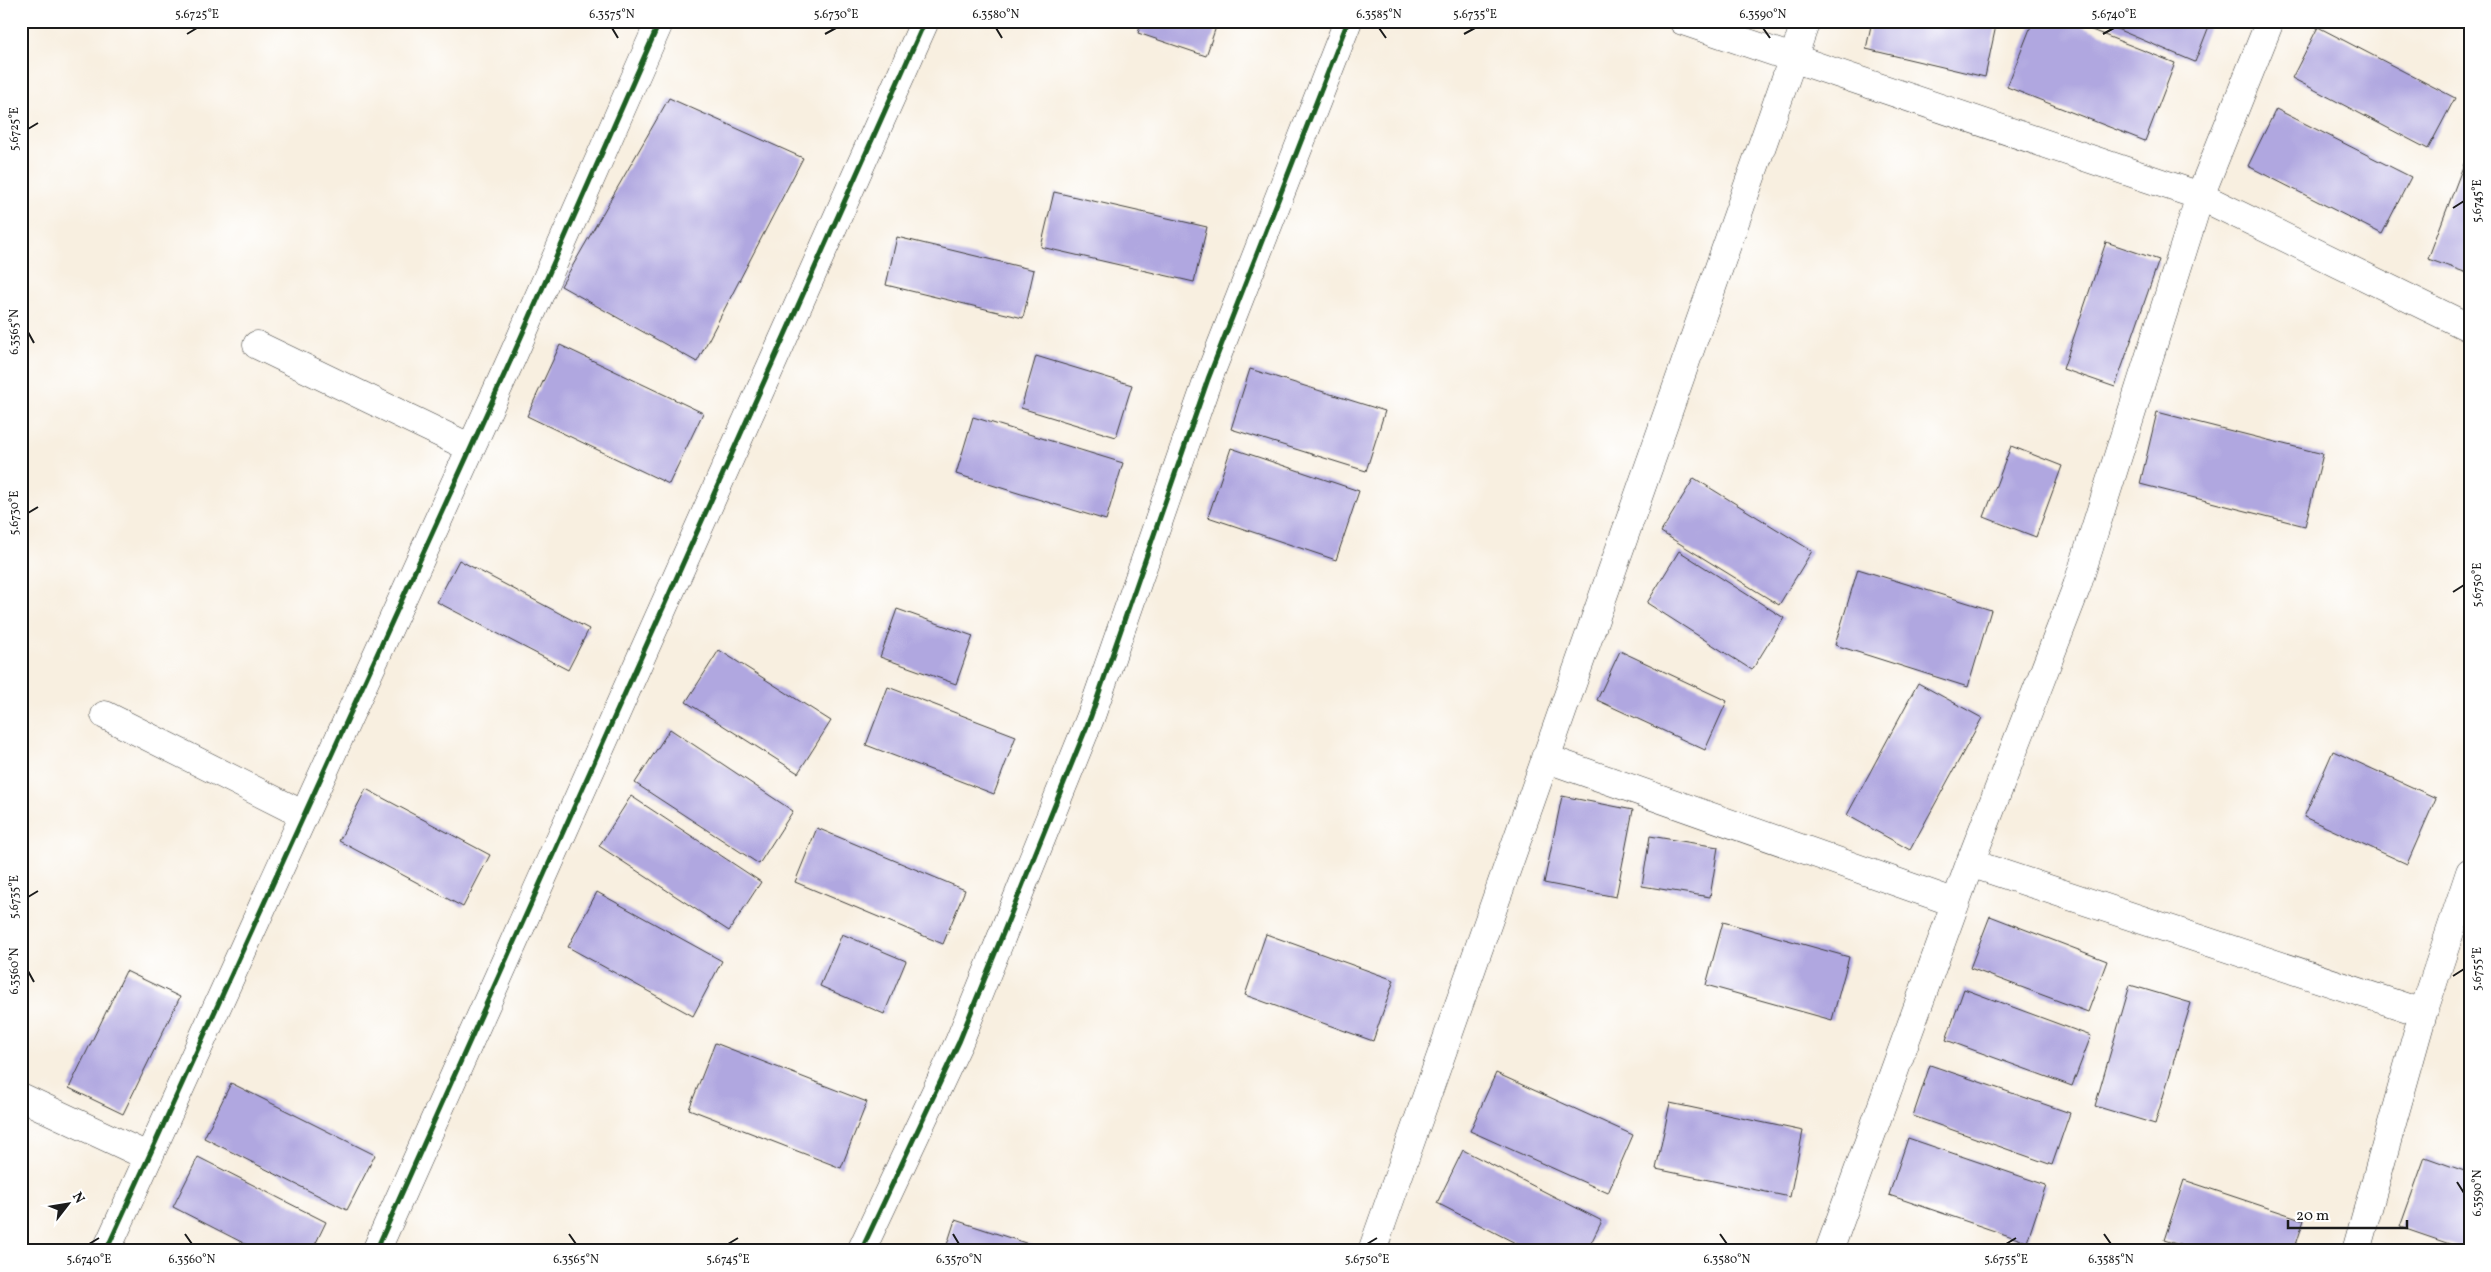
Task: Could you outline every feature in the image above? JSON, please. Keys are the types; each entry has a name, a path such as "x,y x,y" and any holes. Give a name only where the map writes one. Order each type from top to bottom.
{"street":[{"path":"106,1251 472,448 660,21"},
{"path":"376,1251 925,21"},
{"path":"861,1251 959,1042 1091,716 1208,379 1348,21"},
{"path":"1683,21 2200,196 2470,328"},
{"path":"1372,1251 1806,21"},
{"path":"1829,1251 1970,863 2077,586 2200,196 2270,21"},
{"path":"257,345 472,448"},
{"path":"105,715 304,815"},
{"path":"1545,758 1956,903"},
{"path":"1970,863 2423,1013"},
{"path":"2356,1251 2423,1013 2465,903 2470,872"},
{"path":"21,1097 149,1157"}],"building":[{"path":"1142,21 1218,21 1206,56 1138,33"},
{"path":"1872,21 1997,21 1985,77 1866,49"},
{"path":"2033,21 2069,21 2175,63 2145,141 2007,87"},
{"path":"2114,21 2211,21 2195,62 2112,27"},
{"path":"2318,27 2455,98 2428,149 2292,78"},
{"path":"669,98 803,158 697,362 561,286"},
{"path":"2276,109 2411,177 2382,234 2248,166"},
{"path":"2470,148 2470,274 2428,259"},
{"path":"1054,192 1207,227 1194,282 1041,247"},
{"path":"897,237 1034,270 1023,318 886,285"},
{"path":"2106,242 2159,260 2115,387 2063,369"},
{"path":"560,345 703,413 669,484 527,416"},
{"path":"1036,356 1132,385 1116,437 1021,408"},
{"path":"1250,369 1385,411 1366,471 1231,429"},
{"path":"2157,412 2323,454 2305,526 2140,484"},
{"path":"973,417 1123,463 1106,520 956,474"},
{"path":"2011,446 2062,466 2036,537 1984,517"},
{"path":"1231,448 1359,491 1336,560 1208,517"},
{"path":"1694,478 1812,551 1779,605 1661,532"},
{"path":"1679,551 1784,618 1752,670 1647,603"},
{"path":"459,560 589,629 568,670 437,602"},
{"path":"1858,569 1991,610 1968,687 1835,645"},
{"path":"897,609 973,636 956,684 880,657"},
{"path":"719,650 831,721 798,773 686,702"},
{"path":"1620,651 1727,701 1705,750 1597,700"},
{"path":"1918,683 1982,718 1910,850 1847,815"},
{"path":"888,687 1016,736 994,794 866,745"},
{"path":"670,729 793,811 759,864 635,783"},
{"path":"2333,751 2436,798 2407,864 2304,817"},
{"path":"366,789 490,855 463,907 339,841"},
{"path":"631,796 761,882 729,931 599,846"},
{"path":"1562,796 1633,810 1616,897 1544,883"},
{"path":"817,828 965,890 943,944 795,882"},
{"path":"1650,836 1718,847 1710,897 1642,886"},
{"path":"597,892 722,961 693,1016 568,947"},
{"path":"1990,916 2107,961 2088,1012 1970,968"},
{"path":"1723,922 1849,957 1832,1020 1706,985"},
{"path":"842,934 906,961 884,1014 820,986"},
{"path":"1266,934 1394,980 1373,1041 1245,995"},
{"path":"126,971 180,997 123,1114 69,1088"},
{"path":"2130,985 2191,1003 2155,1124 2095,1106"},
{"path":"1964,989 2091,1036 2072,1086 1946,1040"},
{"path":"715,1043 867,1102 841,1168 689,1109"},
{"path":"1930,1065 2070,1113 2052,1165 1913,1116"},
{"path":"1496,1073 1633,1135 1608,1193 1470,1131"},
{"path":"231,1083 375,1155 347,1210 204,1138"},
{"path":"1670,1103 1803,1131 1790,1197 1656,1169"},
{"path":"1908,1138 2046,1185 2027,1242 1889,1195"},
{"path":"1463,1150 1602,1221 1587,1251 1531,1251 1437,1203"},
{"path":"198,1157 326,1222 312,1251 259,1251 173,1207"},
{"path":"2425,1157 2470,1173 2470,1251 2400,1227"},
{"path":"2184,1180 2304,1220 2294,1251 2198,1251 2164,1240"},
{"path":"955,1220 1047,1250 1047,1251 945,1251"}],"cycle path":[{"path":"106,1251 514,353 660,21"},
{"path":"376,1251 925,21"},
{"path":"861,1251 959,1042 1091,716 1208,379 1348,21"}]}
